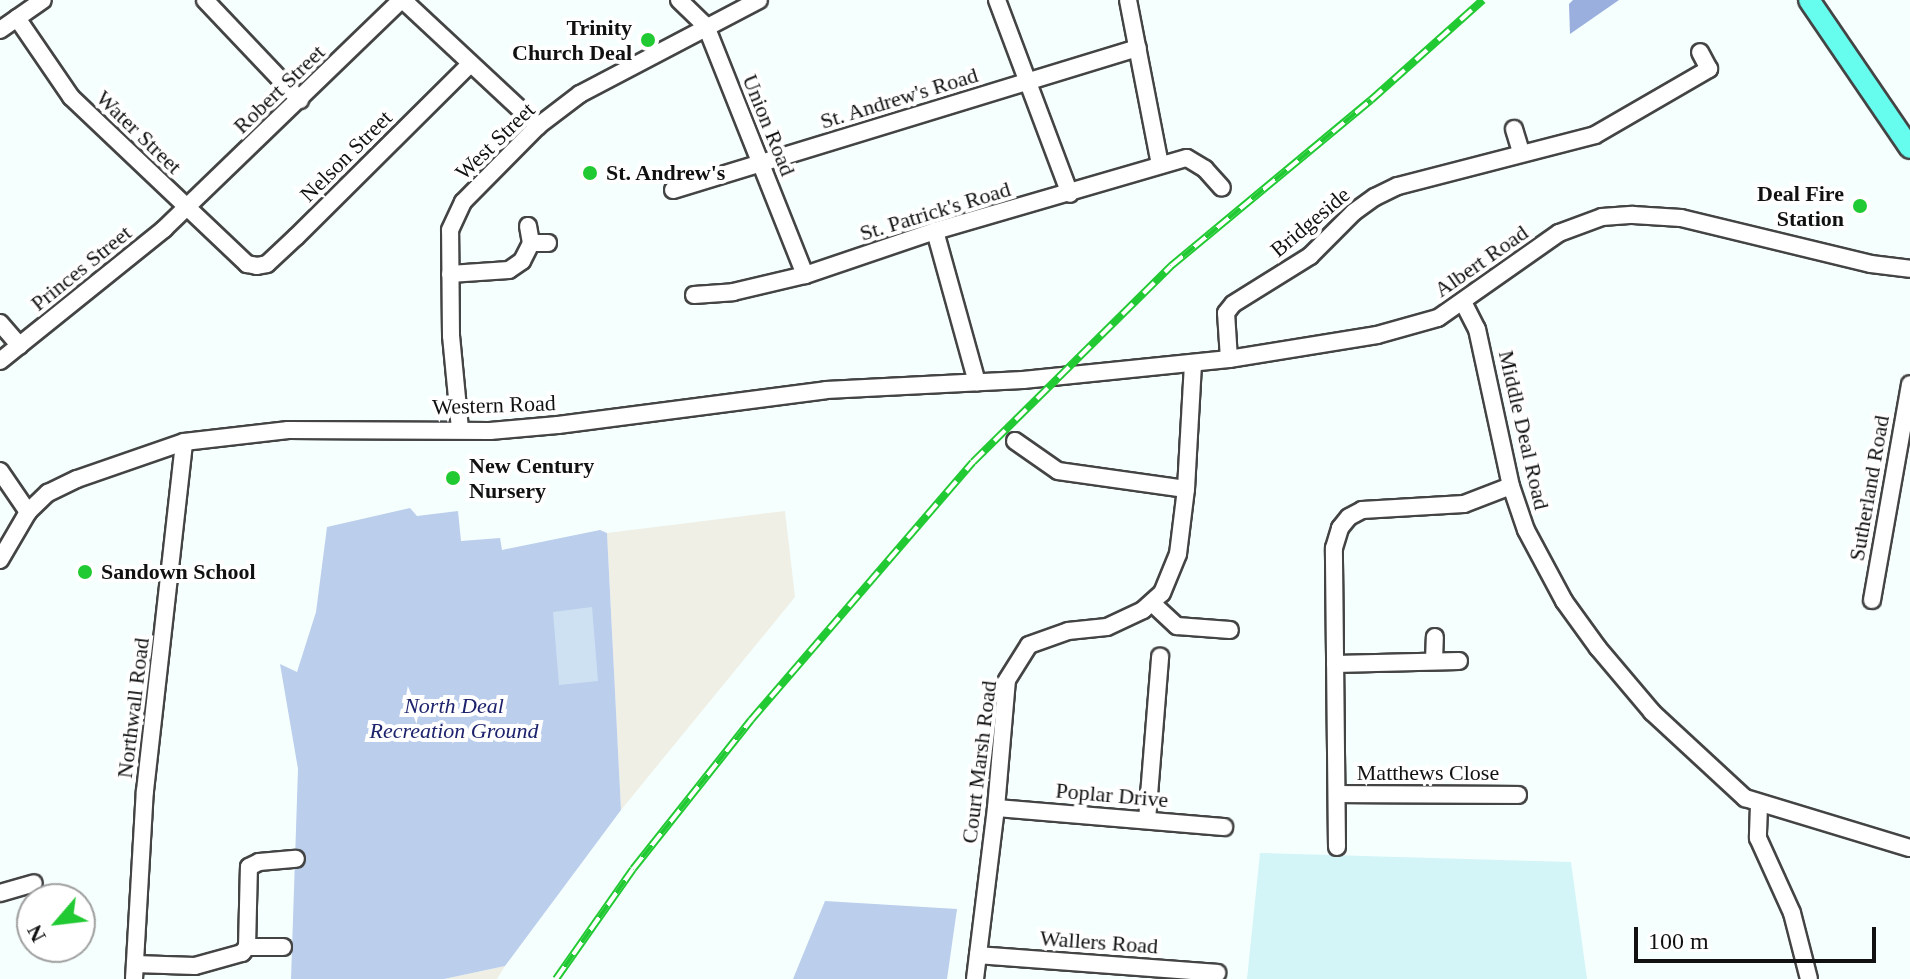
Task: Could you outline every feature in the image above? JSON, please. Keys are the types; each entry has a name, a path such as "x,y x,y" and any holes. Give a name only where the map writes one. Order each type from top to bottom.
{"main road":[{"path":"1809,0 1910,148"}],"street":[{"path":"0,30 43,0"},
{"path":"402,0 538,126"},
{"name":"Robert Street","path":"187,208 402,0"},
{"name":"Union Road","path":"679,0 706,26 805,275"},
{"name":"West Street","path":"460,429 451,336 450,230 463,202 538,126 580,94 759,0"},
{"path":"997,0 1070,194"},
{"path":"1128,0 1160,165"},
{"path":"213,3 300,100"},
{"name":"Water Street","path":"17,18 44,62 71,97 247,264"},
{"name":"St. Andrew's Road","path":"673,190 1138,48"},
{"name":"Bridgeside","path":"1229,359 1225,322 1233,304 1310,256 1364,204 1398,186 1595,135 1709,69 1700,52"},
{"name":"Nelson Street","path":"247,264 267,264 470,64"},
{"path":"1514,129 1521,152"},
{"name":"St. Patrick's Road","path":"694,295 733,292 805,275 935,231 1187,158 1205,169 1222,188"},
{"name":"Princes Street","path":"0,361 187,208"},
{"name":"Albert Road","path":"977,382 1193,365 1410,327 1438,318 1559,233 1602,217 1681,218 1871,264 1910,269"},
{"path":"935,231 977,382"},
{"path":"450,274 509,270 522,261 536,237"},
{"name":"Middle Deal Road","path":"1463,302 1477,329 1511,486 1541,560 1564,601 1598,648 1652,712 1719,778 1759,805 1833,823 1910,848"},
{"path":"0,323 20,346"},
{"path":"1193,365 1186,489 1178,554 1162,593 1152,603 1177,626 1230,630"},
{"name":"Western Road","path":"28,512 48,493 77,479 184,442 288,430 558,425 826,390 977,382"},
{"name":"Sutherland Road","path":"1872,600 1910,384"},
{"path":"1015,441 1058,471 1186,489"},
{"name":"Northwall Road","path":"134,972 145,791 184,442"},
{"path":"0,471 28,512 0,560"},
{"name":"Matthews Close","path":"1337,847 1334,548 1340,528 1349,517 1362,510 1464,504 1511,486"},
{"name":"Court Marsh Road","path":"975,979 996,808 1007,680 1029,645 1068,631 1107,627 1152,603"},
{"path":"1434,661 1435,637"},
{"path":"1147,820 1160,657"},
{"path":"1335,664 1459,661"},
{"name":"Matthews Close","path":"1337,794 1518,795"},
{"path":"1759,805 1758,838 1792,913 1809,979"},
{"name":"Poplar Drive","path":"996,808 1224,827"},
{"path":"134,972 195,966 242,953 247,947 249,867 259,862 296,859"},
{"path":"247,947 283,947"},
{"name":"Wallers Road","path":"978,955 1217,973"}],"shaded area":[{"path":"1573,0 1619,0 1570,34 1569,4"},
{"path":"785,511 795,597 621,810 607,533"},
{"path":"592,607 598,681 559,685 553,612"},
{"path":"1260,853 1571,862 1587,979 1247,979"},
{"path":"505,966 497,979 444,979"}],"green space":[{"name":"North Deal Recreation Ground","path":"410,508 417,516 458,511 461,541 500,538 502,550 600,530 607,533 621,810 505,966 444,979 291,979 298,769 280,664 297,672 316,612 327,527"},
{"path":"825,901 957,909 947,979 793,979"}],"railway":[{"path":"556,979 633,869 751,720 973,462 1171,266 1371,100 1483,0"}],"place":[{"name":"Trinity Church Deal","path":"648,40"},
{"name":"St. Andrew's","path":"590,173"},
{"name":"Deal Fire Station","path":"1860,206"},
{"name":"New Century Nursery","path":"453,478"},
{"name":"Sandown School","path":"85,572"}]}
